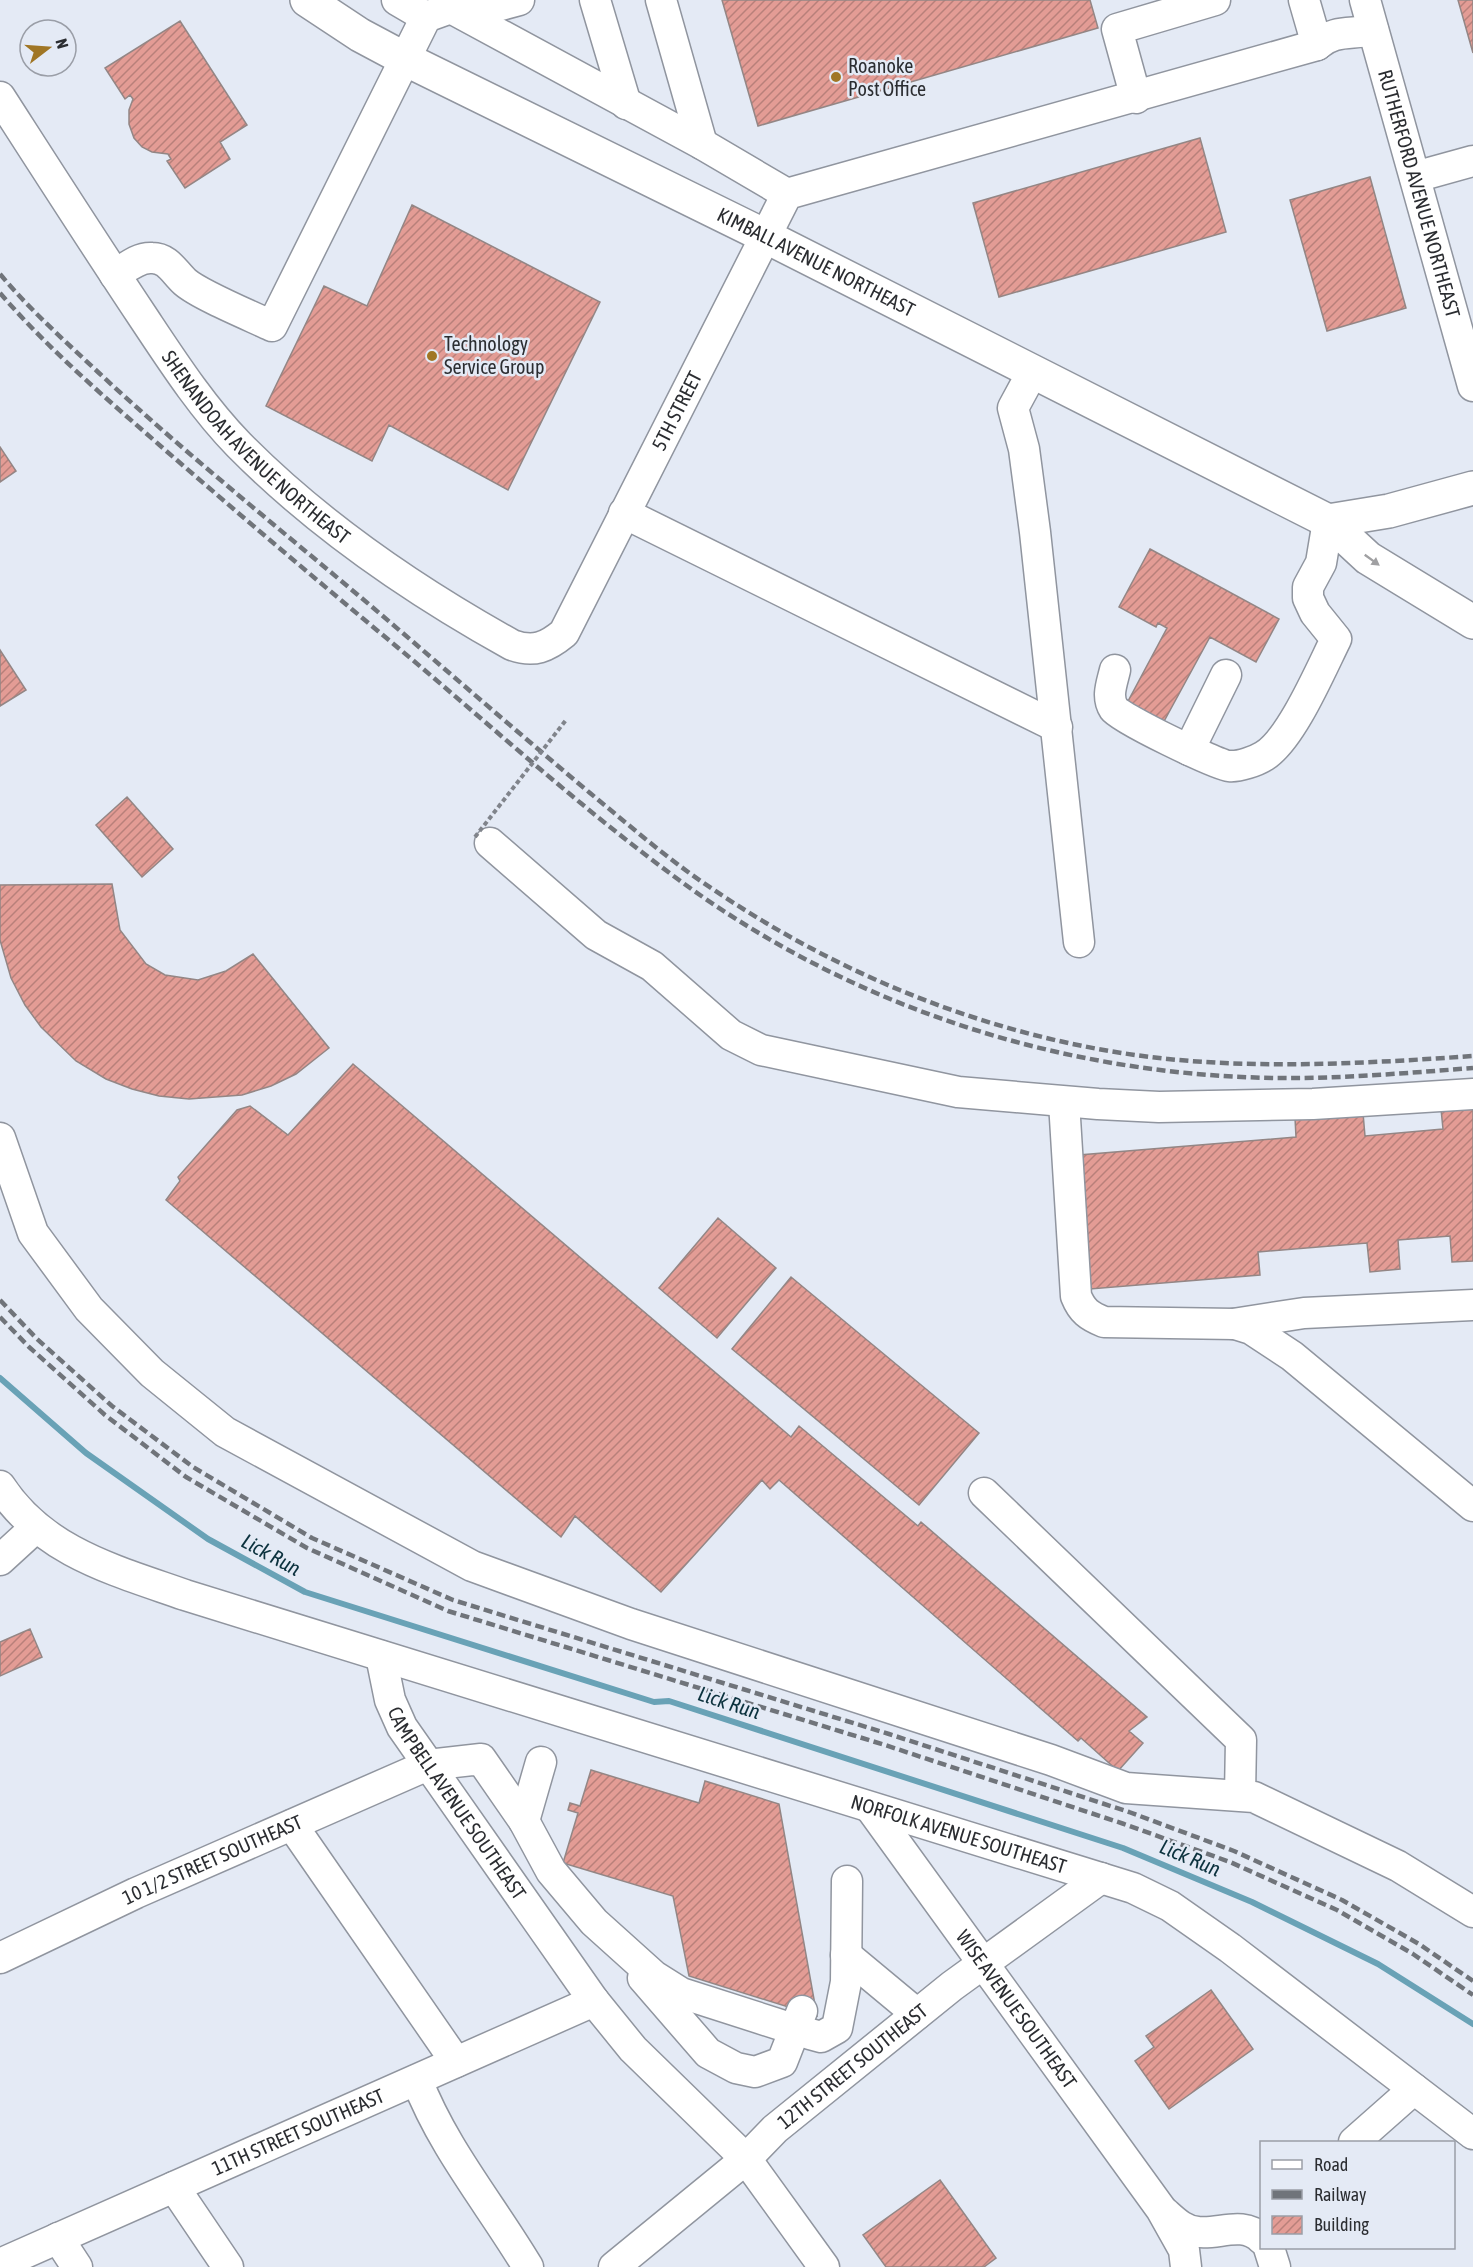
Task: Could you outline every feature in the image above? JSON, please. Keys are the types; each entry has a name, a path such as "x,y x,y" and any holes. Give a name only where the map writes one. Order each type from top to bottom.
{"main road":[{"name":"KIMBALL AVENUE NORTHEAST","path":"307,0 360,35 405,59 765,236 1329,521 1368,558 1473,622"},
{"path":"1329,521 1389,512 1473,488"}],"street":[{"path":"465,15 519,0"},
{"path":"595,0 626,104"},
{"path":"661,0 702,144"},
{"path":"1136,98 1117,29 1215,0"},
{"path":"1304,0 1317,45"},
{"name":"RUTHERFORD AVENUE NORTHEAST","path":"1365,0 1362,32 1415,177 1473,386"},
{"path":"115,275 138,260 151,257 161,259 173,268 186,283 272,326 405,59 407,5 452,8 702,144 787,194 1136,98 1317,45 1330,50 1342,46 1362,32"},
{"name":"SHENANDOAH AVENUE NORTHEAST","path":"0,97 115,275 208,409 238,444 294,495 396,577 451,611 525,650 538,649 551,644 564,633 588,585"},
{"path":"1415,177 1473,161"},
{"name":"5TH STREET","path":"588,585 787,194"},
{"path":"1033,371 1013,408 1024,449 1057,727 1079,942"},
{"path":"624,513 1057,727"},
{"path":"1114,670 1109,699 1116,712 1189,750 1229,766 1262,758 1273,751 1286,733 1336,639 1315,613 1308,598 1308,587 1321,563 1329,521"},
{"path":"1189,750 1226,675"},
{"path":"483,840 596,935 652,966 731,1035 761,1050 958,1092 1064,1101 1183,1107 1313,1104 1473,1094"},
{"path":"1064,1101 1076,1296 1080,1308 1090,1317 1104,1322 1227,1324 1304,1313 1473,1305"},
{"path":"0,1138 33,1233 89,1309 152,1373 225,1432 472,1566 631,1624 1030,1753 1126,1788 1254,1797 1398,1866 1473,1912"},
{"path":"1227,1324 1251,1329 1292,1356 1473,1506"},
{"path":"0,1486 35,1528 60,1547 87,1561 184,1595 381,1656"},
{"path":"984,1493 1241,1740 1240,1795"},
{"path":"0,1560 35,1528"},
{"name":"CAMPBELL AVENUE SOUTHEAST","path":"381,1656 390,1700 402,1727 594,2001 633,2049 746,2159 824,2267"},
{"name":"NORFOLK AVENUE SOUTHEAST","path":"381,1656 872,1810 1133,1888 1190,1919 1473,2134"},
{"name":"10 1/2 STREET SOUTHEAST","path":"0,1958 136,1893 428,1765 481,1759 524,1821"},
{"path":"542,1762 524,1821 551,1871 594,1922 654,1976 681,1993 800,2024 821,2037 837,2028 846,1982 847,1881"},
{"name":"WISE AVENUE SOUTHEAST","path":"872,1810 1161,2209 1184,2250 1186,2266"},
{"path":"292,1825 456,2062"},
{"name":"12TH STREET SOUTHEAST","path":"614,2267 746,2159 775,2129 917,2014 1101,1878"},
{"path":"557,1948 594,1922"},
{"path":"630,1954 646,1985 708,2053 736,2068 755,2072 782,2062 800,2024"},
{"path":"846,1955 917,2014"},
{"name":"11TH STREET SOUTHEAST","path":"0,2264 594,2001"},
{"path":"417,2080 427,2105 446,2140 528,2267"},
{"path":"1355,2141 1421,2095"},
{"path":"1385,2141 1421,2095"},
{"path":"174,2187 228,2267"},
{"name":"WISE AVENUE SOUTHEAST","path":"1161,2209 1188,2230 1198,2232 1245,2230"},
{"path":"1186,2266 1195,2245 1245,2230"},
{"path":"58,2238 77,2267"},
{"path":"1270,2249 1275,2267"},
{"path":"1275,2267 1280,2249"}],"path":[{"path":"483,840 566,720"}],"building":[{"name":"Roanoke Post Office","path":"722,0 1090,0 1098,28 758,126"},
{"path":"1458,0 1473,0 1473,53"},
{"path":"180,21 247,125 220,142 230,159 185,188 167,161 171,159 168,154 152,152 142,147 134,138 129,124 129,110 133,99 130,95 125,99 105,68"},
{"path":"1200,138 1226,232 999,297 973,203"},
{"path":"1370,177 1406,308 1327,331 1290,200"},
{"name":"Technology Service Group","path":"412,205 600,302 508,490 389,425 372,461 266,406 324,286 367,306"},
{"path":"0,447 16,471 0,482"},
{"path":"1150,549 1279,619 1256,662 1210,637 1162,725 1126,705 1167,628 1158,623 1156,627 1119,607"},
{"path":"0,650 26,690 0,706"},
{"path":"127,797 173,849 142,877 96,825"},
{"path":"112,884 120,930 146,964 165,975 198,980 226,971 253,954 329,1048 296,1074 271,1086 242,1095 189,1099 159,1096 132,1089 106,1079 76,1061 41,1027 25,1005 11,978 0,940 0,885"},
{"path":"353,1064 791,1437 799,1426 918,1526 921,1522 1147,1717 1129,1731 1143,1743 1118,1771 1081,1738 1078,1741 779,1480 770,1489 762,1480 661,1592 575,1516 561,1537 166,1200 180,1181 178,1177 237,1110 250,1106 288,1135"},
{"path":"1473,1106 1473,1261 1452,1262 1450,1236 1398,1240 1400,1269 1370,1272 1367,1243 1258,1252 1260,1275 1090,1289 1079,1155 1296,1137 1295,1118 1363,1113 1365,1136 1443,1129 1441,1109"},
{"path":"718,1218 776,1268 717,1338 659,1288"},
{"path":"791,1277 979,1433 919,1505 732,1349"},
{"path":"30,1629 42,1657 0,1676 0,1642"},
{"path":"591,1770 699,1803 705,1781 779,1804 817,2016 689,1976 673,1896 563,1863 578,1813 568,1810 570,1803 580,1806"},
{"path":"1211,1990 1253,2049 1169,2109 1135,2061 1154,2047 1146,2036"},
{"path":"940,2180 996,2258 984,2267 886,2267 863,2235"}],"waterway":[{"name":"Lick Run","path":"0,1378 86,1453 208,1539 305,1592 654,1702 669,1701 1123,1848 1252,1902 1378,1964 1473,2024"}],"railway":[{"path":"0,274 48,325 165,433 620,818 714,890 766,923 819,952 874,979 988,1022 1107,1051 1168,1059 1244,1064 1359,1063 1473,1056"},
{"path":"0,293 59,354 122,412 568,793 679,880 745,925 815,964 886,997 960,1025 1036,1047 1114,1063 1193,1074 1273,1078 1348,1077 1473,1068"},
{"path":"0,1300 37,1339 112,1406 193,1467 312,1538 453,1600 889,1734 1129,1812 1234,1851 1342,1900 1419,1944 1473,1981"},
{"path":"0,1317 29,1347 105,1415 186,1477 307,1548 448,1611 885,1745 1124,1824 1230,1862 1337,1910 1413,1954 1473,1995"}],"place":[{"name":"Roanoke Post Office","path":"836,77"},
{"name":"Technology Service Group","path":"432,356"}]}
